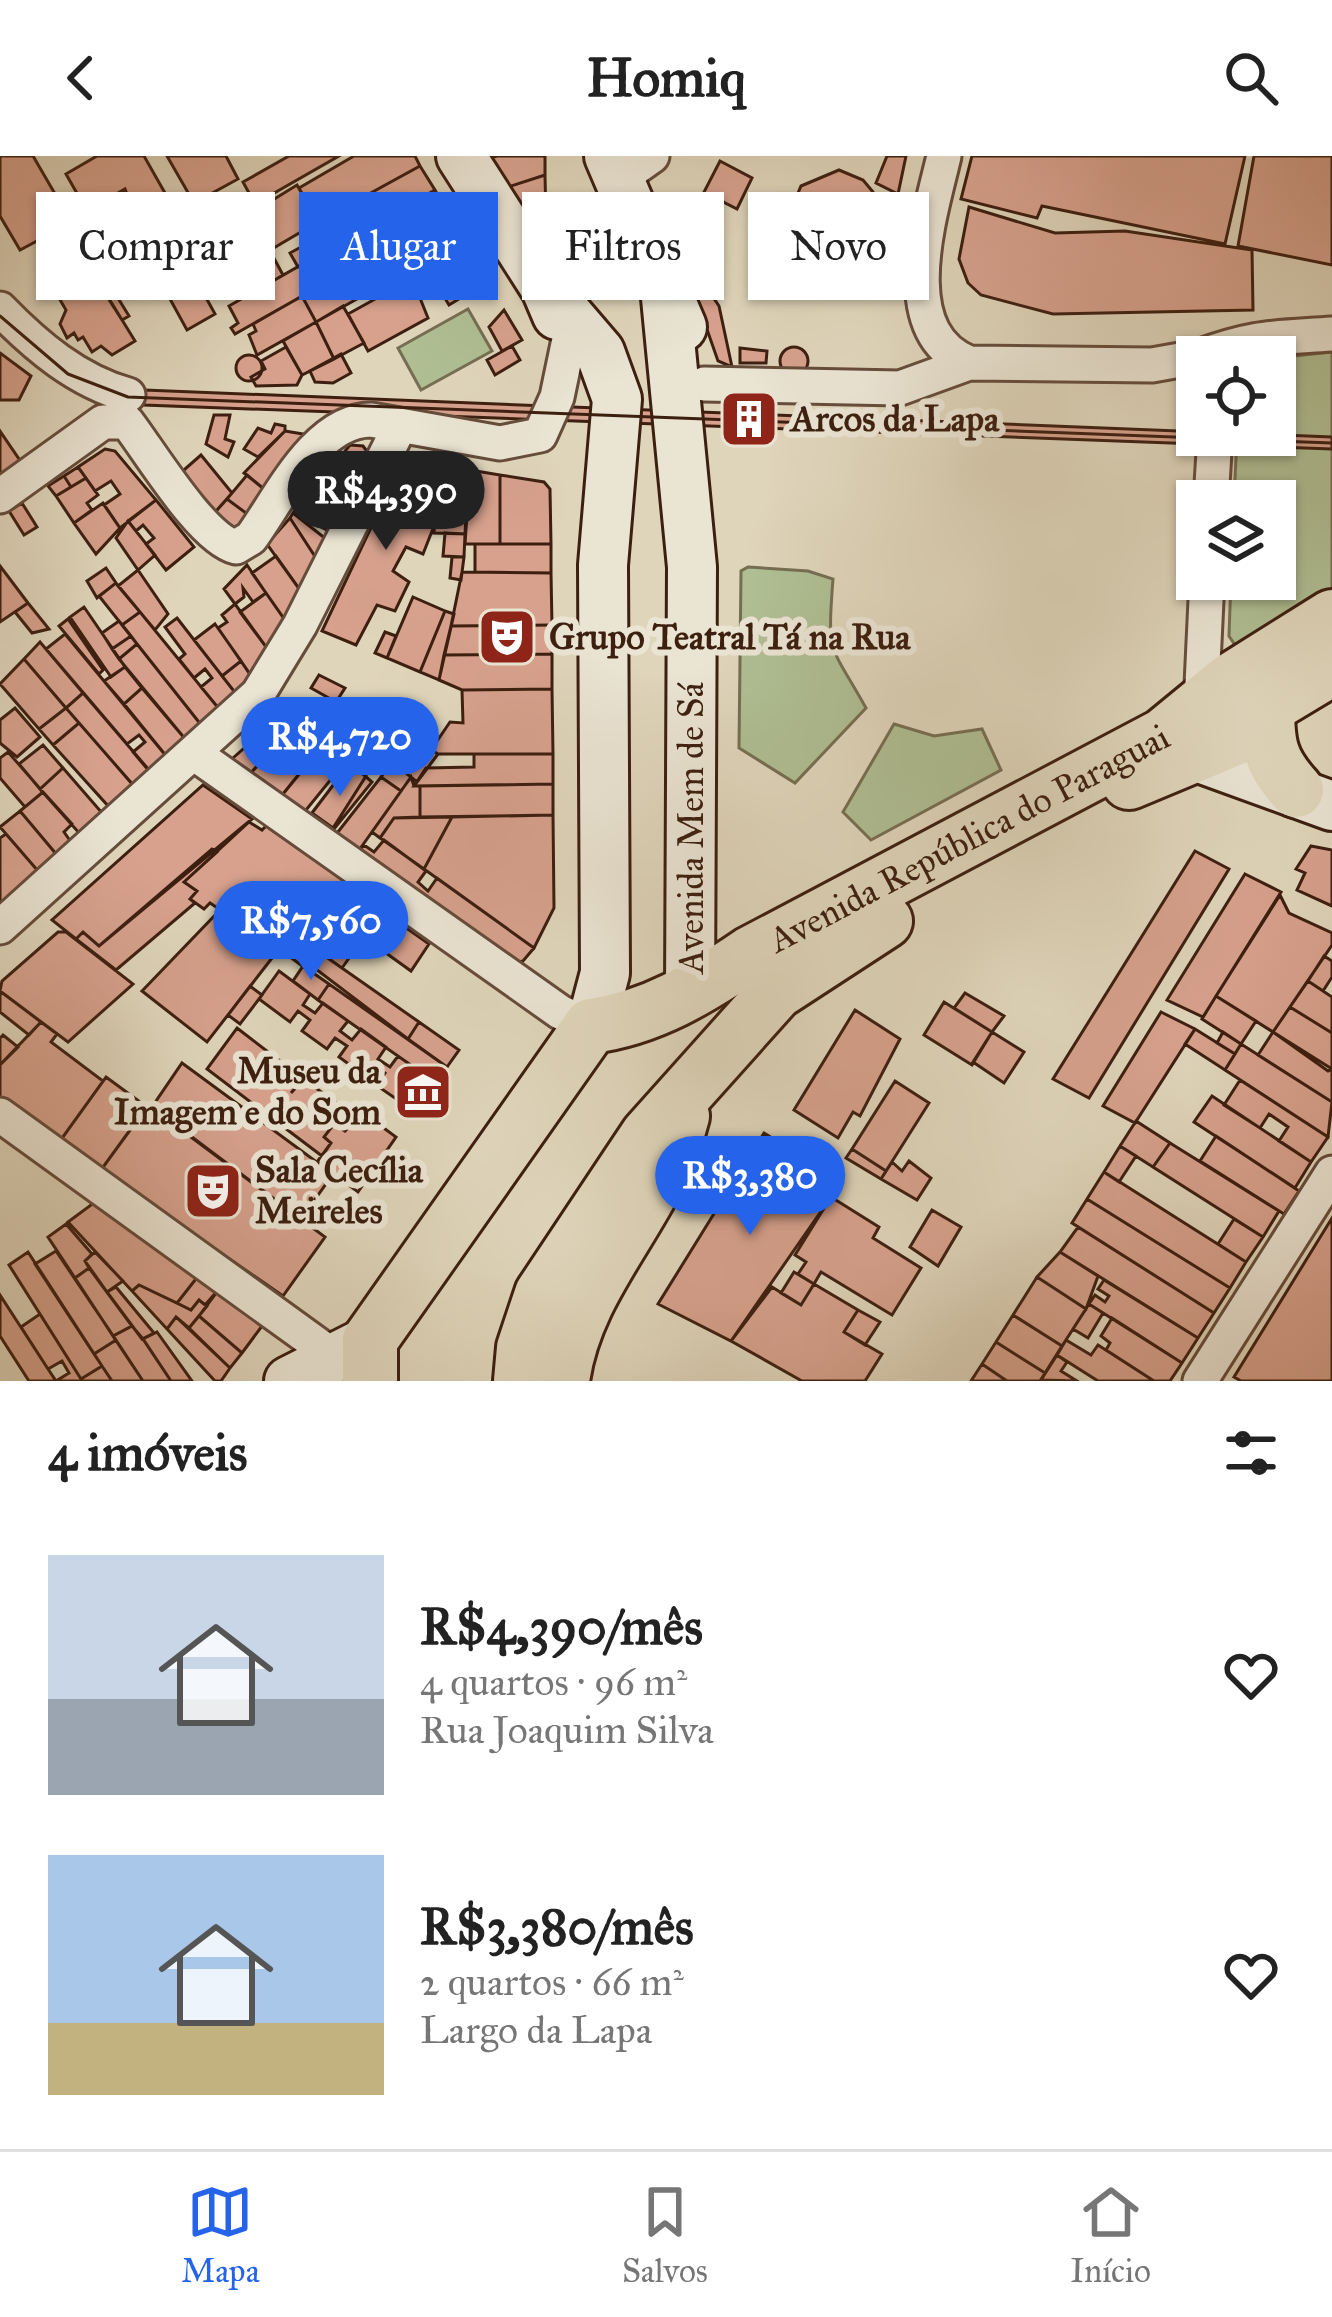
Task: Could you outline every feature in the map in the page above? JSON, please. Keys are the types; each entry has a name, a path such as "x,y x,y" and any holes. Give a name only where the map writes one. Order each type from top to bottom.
{"main road":[{"path":"289,1381 357,1359 591,1026 605,973 602,565 588,402 575,335 461,156"},
{"name":"Avenida Mem de Sá","path":"666,300 692,567 689,1089"},
{"name":"Avenida Mem de Sá","path":"667,300 694,351 704,384 705,483 692,567"},
{"name":"Avenida República do Paraguai","path":"521,1381 527,1336 542,1294 614,1183 689,1089 776,992 827,955 1173,742 1230,681 1332,617"},
{"name":"Avenida República do Paraguai","path":"591,1026 631,1018 690,994 750,954 1173,742 1237,737 1267,707 1332,668"},
{"path":"1267,707 1267,747 1273,765 1314,798"},
{"path":"1173,742 1314,798"},
{"path":"562,1381 582,1309 665,1172 689,1089"}],"street":[{"path":"944,156 924,243 922,279 935,336 951,356 969,363"},
{"path":"0,309 28,338 87,380 128,395"},
{"path":"1266,336 1332,334"},
{"path":"0,496 103,422 127,422 201,520 222,542 236,547 250,538 325,438 340,427 362,420 500,443 528,441 547,424 575,335"},
{"path":"704,384 900,388 969,363 1153,365 1176,361"},
{"path":"0,927 259,694 400,426"},
{"path":"1173,742 1203,600"},
{"path":"195,754 560,1012 591,1026"},
{"path":"0,1115 357,1359"},
{"path":"1200,1381 1332,1173"}],"green space":[{"path":"468,309 492,351 421,390 398,348"},
{"path":"1332,352 1332,597 1237,648 1229,636 1230,600 1296,600 1296,480 1235,480 1236,456 1296,456 1296,356"},
{"path":"748,567 808,571 833,579 834,649 866,708 795,783 739,748 741,571"},
{"path":"894,724 934,736 982,729 1001,770 871,840 843,812"}],"building":[{"path":"0,156 33,156 54,192 36,192 36,242 20,250 0,216"},
{"path":"97,156 144,156 164,192 76,192 66,174"},
{"path":"167,156 226,156 238,179 214,192 188,192"},
{"path":"289,156 339,156 275,193 248,192 243,182"},
{"path":"354,156 415,156 420,166 373,192 301,192 299,188"},
{"path":"545,156 545,175 502,189 484,160"},
{"path":"887,156 906,156 898,192 876,183"},
{"path":"972,156 1245,156 1225,244 1042,206 1037,218 961,199"},
{"path":"1254,156 1332,156 1332,265 1238,246"},
{"path":"720,161 752,178 737,209 724,202 724,192 704,192"},
{"path":"420,166 435,190 431,192 373,192"},
{"path":"839,170 863,180 873,192 798,192 801,186"},
{"path":"545,175 545,192 522,192 522,223 502,189"},
{"path":"297,185 301,192 299,233 275,247 275,199"},
{"path":"969,207 1055,233 1125,231 1252,250 1253,310 1053,314 981,295 968,283 959,259"},
{"path":"299,248 299,266 298,267 290,253"},
{"path":"299,266 299,298 235,334 231,328 238,323 229,306 240,300 275,300 275,280"},
{"path":"299,298 316,322 257,355 249,335 256,331 253,324"},
{"path":"60,300 110,300 135,341 112,355 101,346 92,352 83,337 78,340 74,333 67,338 60,324 66,310"},
{"path":"109,300 119,300 129,316 122,320"},
{"path":"171,300 207,300 215,314 187,330"},
{"path":"304,300 355,300 316,322"},
{"path":"373,300 421,300 428,318 368,351 348,314"},
{"path":"697,300 715,300 719,306 732,367 718,361"},
{"path":"343,306 364,343 334,359 316,322"},
{"path":"504,310 522,340 502,351 489,327"},
{"path":"316,322 334,359 302,375 283,341"},
{"path":"512,346 520,360 495,375 487,360"},
{"path":"286,347 302,375 297,385 256,386 251,377 265,369 261,361"},
{"path":"794,347 804,351 808,361 804,371 794,375 784,371 780,361 784,351"},
{"path":"740,348 767,351 766,363 740,363"},
{"path":"0,353 31,376 19,400 0,400"},
{"path":"341,354 351,373 333,383 315,382 310,371"},
{"path":"249,355 262,368 249,381 236,368"},
{"name":"Arcos da Lapa","path":"144,390 1176,431 1176,443 144,405"},
{"path":"214,415 230,415 225,439 234,442 228,457 206,444"},
{"path":"275,424 285,426 285,431 258,457 244,449 258,428 271,433"},
{"path":"0,431 21,462 0,477"},
{"path":"285,431 321,437 270,494 244,473"},
{"name":"Arcos da Lapa","path":"1296,436 1332,437 1332,449 1296,448"},
{"path":"350,445 363,446 369,454 343,505 313,490"},
{"path":"105,449 115,451 156,500 120,528 104,505 120,494 111,481 95,491 78,467"},
{"path":"201,455 232,493 209,519 177,476"},
{"path":"424,460 438,465 437,494 431,493 422,513 436,521 423,554 406,547 393,571 409,582 395,611 377,605 356,645 322,631 395,477"},
{"path":"438,465 470,470 468,499 449,499 449,512 466,514 465,534 434,533"},
{"path":"78,467 86,478 71,487 64,476"},
{"path":"470,470 500,475 500,544 465,544"},
{"path":"247,475 270,494 250,516 227,499"},
{"path":"500,475 544,482 550,489 551,544 500,544"},
{"path":"64,476 71,487 56,496 48,486"},
{"path":"86,478 98,495 87,503 92,510 74,523 56,496"},
{"path":"313,490 343,505 329,531 293,513"},
{"path":"227,499 250,516 231,545 209,519"},
{"path":"156,500 194,547 166,570 146,544 154,538 143,525 136,531 128,521"},
{"path":"22,503 37,527 24,535 9,511"},
{"path":"103,503 120,528 96,554 74,523"},
{"path":"293,513 326,539 316,558 290,518"},
{"path":"290,518 316,558 300,590 267,544"},
{"path":"128,521 155,555 138,570 116,538"},
{"path":"445,533 465,534 464,557 443,556"},
{"path":"475,544 551,544 551,573 475,572"},
{"path":"276,556 300,590 285,620 252,573"},
{"path":"452,557 464,557 461,580 450,578"},
{"path":"247,565 266,593 253,602 243,588 244,597 235,604 224,589"},
{"path":"0,566 28,603 0,622"},
{"path":"106,568 116,583 97,598 87,581"},
{"path":"138,570 168,614 155,630 118,586"},
{"path":"462,572 551,573 552,625 451,626"},
{"path":"116,583 140,612 122,625 99,596"},
{"path":"266,593 285,620 269,651 240,612"},
{"path":"413,597 445,611 420,672 387,658"},
{"path":"28,603 49,629 32,633 15,612"},
{"path":"235,604 269,651 254,680 218,628 227,622 222,615"},
{"path":"84,607 125,667 111,677 70,617"},
{"path":"445,611 454,614 439,680 420,672"},
{"path":"140,612 220,710 202,726 122,625"},
{"path":"177,618 237,695 220,710 201,687 212,678 205,669 194,678 179,659 185,654 165,627"},
{"path":"68,619 103,670 99,674 59,626"},
{"path":"119,621 131,636 112,649 102,633"},
{"path":"215,624 241,661 222,676 194,640"},
{"path":"552,625 552,654 444,655 451,626"},
{"path":"385,632 396,636 387,658 375,653"},
{"path":"65,634 167,757 150,772 133,752 145,742 139,735 127,744 46,649"},
{"path":"131,636 137,644 119,659 112,649"},
{"path":"40,642 83,693 66,708 24,659"},
{"path":"137,644 202,726 186,740 119,659"},
{"path":"552,654 552,689 462,690 439,680 444,655"},
{"path":"24,659 66,708 39,729 0,684"},
{"path":"241,661 254,680 237,695 222,676"},
{"path":"125,667 142,688 124,704 104,681"},
{"path":"319,675 345,688 336,702 311,688"},
{"path":"142,688 186,740 167,757 124,704"},
{"path":"552,689 553,754 438,754 431,750 450,722 463,723 462,690"},
{"path":"83,693 149,770 133,785 66,708"},
{"path":"310,706 326,717 303,750 310,761 279,799 248,776"},
{"path":"15,708 40,737 17,757 0,743 0,720"},
{"path":"66,708 79,723 53,745 39,729"},
{"path":"279,717 293,727 248,776 234,766 233,758"},
{"path":"326,717 354,740 336,762 313,736"},
{"path":"391,722 438,754 417,782 373,746"},
{"path":"79,723 134,786 110,808 53,745"},
{"path":"43,745 63,768 40,789 19,764"},
{"path":"319,749 341,767 302,815 279,799"},
{"path":"8,752 43,792 25,807 0,778 0,758"},
{"path":"474,754 553,754 553,784 414,786 426,768 474,767"},
{"path":"392,762 411,777 401,791 381,777"},
{"path":"350,763 372,782 330,834 308,818"},
{"path":"350,763 366,776 333,828 312,813"},
{"path":"63,768 103,814 80,834 40,789"},
{"path":"381,777 401,791 357,853 334,837"},
{"path":"411,777 414,786 420,786 420,817 394,818 380,838 372,832"},
{"path":"553,784 553,815 420,817 420,786"},
{"path":"203,785 252,819 99,946 83,932 76,939 52,920"},
{"path":"43,792 72,824 64,832 71,842 57,855 20,811"},
{"path":"20,811 57,855 38,871 0,827"},
{"path":"553,815 554,908 534,948 424,869 452,817"},
{"path":"452,817 424,869 380,838 394,818"},
{"path":"249,822 262,830 266,826 346,882 290,957 210,903 204,909 190,899 197,891 184,882"},
{"path":"6,834 38,871 0,905 0,838"},
{"path":"384,840 426,871 418,882 428,891 437,878 534,948 516,963 357,853 364,845 374,852"},
{"path":"1311,846 1332,850 1332,906 1297,890 1305,873 1296,869"},
{"path":"212,849 217,852 184,882 197,891 190,899 195,903 116,970 76,939 83,932 99,946"},
{"path":"1195,851 1229,869 1089,1098 1053,1079"},
{"path":"1245,874 1281,892 1203,1017 1167,1000"},
{"path":"344,884 429,944 411,971 325,909"},
{"path":"1280,895 1289,913 1332,933 1332,945 1273,1032 1216,996"},
{"path":"325,909 364,937 342,968 302,940"},
{"path":"220,910 279,949 207,1042 142,991"},
{"path":"58,932 66,932 133,984 68,1042 0,991 2,981"},
{"path":"302,940 419,1022 408,1039 304,960 301,965 290,957"},
{"path":"1324,956 1332,961 1332,977 1323,991 1308,981"},
{"path":"303,966 329,984 318,1000 293,981"},
{"path":"279,971 310,994 303,1005 315,1013 323,1003 348,1021 340,1031 352,1040 361,1029 386,1047 378,1059 390,1067 398,1056 435,1082 415,1112 376,1085 385,1073 374,1064 365,1076 339,1057 347,1046 335,1038 327,1049 302,1031 310,1020 298,1011 290,1022 259,999"},
{"path":"1308,981 1332,997 1332,1033 1290,1007"},
{"path":"329,984 447,1067 435,1082 318,1000"},
{"path":"250,986 262,995 240,1024 228,1015"},
{"path":"0,991 41,1022 29,1035 0,1012"},
{"path":"965,993 1004,1016 992,1032 954,1008"},
{"path":"1216,996 1256,1021 1241,1044 1202,1019"},
{"path":"944,1002 992,1032 972,1065 924,1035"},
{"path":"1290,1007 1332,1033 1332,1069 1273,1032"},
{"path":"855,1010 900,1039 860,1116 853,1112 838,1138 794,1110"},
{"path":"1161,1012 1195,1029 1135,1123 1103,1106"},
{"path":"41,1022 57,1034 51,1042 103,1081 58,1144 0,1102 0,1065"},
{"path":"419,1022 459,1050 447,1067 408,1039"},
{"path":"237,1028 280,1061 269,1076 280,1064 302,1080 291,1093 304,1079 356,1118 345,1131 334,1124 324,1137 331,1143 322,1156 207,1069"},
{"path":"1195,1029 1235,1054 1225,1070 1185,1044"},
{"path":"992,1032 1024,1052 1004,1083 973,1062"},
{"path":"1223,1032 1241,1044 1235,1054 1217,1043"},
{"path":"1273,1032 1328,1071 1332,1069 1332,1102 1258,1055"},
{"path":"3,1035 18,1047 0,1065 0,1038"},
{"path":"1241,1044 1332,1102 1328,1137 1225,1070"},
{"path":"182,1063 333,1174 301,1219 152,1107"},
{"path":"106,1077 147,1107 101,1170 60,1141"},
{"path":"1240,1080 1328,1137 1311,1162 1279,1141 1288,1127 1269,1114 1260,1128 1224,1105"},
{"path":"895,1081 929,1103 886,1171 852,1149"},
{"path":"1212,1096 1311,1162 1295,1188 1194,1122"},
{"path":"148,1105 325,1237 283,1296 101,1170"},
{"path":"362,1112 396,1137 358,1192 317,1162 331,1143 324,1137 334,1124 345,1131"},
{"path":"1136,1121 1170,1143 1153,1167 1120,1146"},
{"path":"764,1133 842,1181 731,1341 658,1304"},
{"path":"1216,1136 1299,1191 1284,1214 1200,1161"},
{"path":"1170,1143 1279,1211 1263,1237 1153,1167"},
{"path":"1120,1146 1136,1156 1119,1182 1104,1172"},
{"path":"852,1149 886,1171 881,1179 846,1158"},
{"path":"909,1161 931,1178 917,1200 881,1179 892,1162 902,1171"},
{"path":"1104,1172 1246,1262 1230,1288 1087,1199"},
{"path":"831,1197 879,1227 873,1238 921,1268 892,1315 821,1272 814,1284 798,1274 806,1262 795,1255"},
{"path":"1087,1199 1230,1288 1214,1313 1072,1223"},
{"path":"95,1202 199,1275 177,1303 139,1285 132,1291 68,1222"},
{"path":"932,1210 961,1227 938,1266 910,1247"},
{"path":"1332,1218 1332,1381 1241,1381 1234,1377"},
{"path":"1234,1219 1263,1237 1246,1262 1218,1244"},
{"path":"66,1224 92,1254 85,1261 89,1268 75,1278 48,1237"},
{"path":"1078,1227 1214,1313 1198,1338 1060,1252"},
{"path":"56,1251 116,1340 94,1354 35,1264"},
{"path":"28,1252 102,1366 81,1379 9,1265"},
{"path":"95,1252 123,1281 107,1292 85,1261"},
{"path":"1060,1252 1098,1276 1086,1309 1037,1277"},
{"path":"89,1268 132,1326 113,1336 75,1278"},
{"path":"794,1272 814,1284 801,1305 781,1293"},
{"path":"199,1275 219,1289 205,1305 199,1300 191,1310 177,1303"},
{"path":"1037,1277 1086,1309 1062,1346 1013,1315"},
{"path":"1104,1280 1198,1338 1182,1363 1089,1304 1095,1295 1105,1302 1109,1296 1098,1289"},
{"path":"814,1284 858,1310 844,1332 882,1354 865,1381 802,1381 731,1341 772,1287 801,1305"},
{"path":"139,1285 191,1310 199,1300 207,1306 189,1328 176,1317 167,1329 132,1291"},
{"path":"116,1287 154,1333 142,1339 107,1292"},
{"path":"219,1289 265,1322 242,1353 199,1316"},
{"path":"0,1295 56,1381 29,1381 0,1336"},
{"path":"1089,1304 1103,1313 1088,1338 1073,1329"},
{"path":"858,1310 880,1322 865,1345 844,1332"},
{"path":"40,1314 82,1381 56,1381 69,1373 62,1361 48,1369 21,1327"},
{"path":"1013,1315 1062,1346 1045,1373 996,1342"},
{"path":"199,1316 242,1353 230,1368 189,1328"},
{"path":"176,1317 230,1368 221,1381 215,1381 167,1329"},
{"path":"1112,1318 1182,1363 1170,1381 1154,1381 1106,1350 1110,1343 1101,1336"},
{"path":"132,1326 171,1381 143,1381 113,1336"},
{"path":"157,1332 192,1381 171,1381 143,1339"},
{"path":"116,1340 143,1381 112,1381 94,1354"},
{"path":"1066,1340 1091,1355 1098,1345 1154,1381 1098,1381 1057,1355"},
{"path":"996,1342 1045,1373 1040,1381 1007,1381 982,1364"},
{"path":"1057,1355 1067,1362 1061,1371 1077,1381 1041,1380"},
{"path":"982,1364 1007,1381 971,1381"},
{"path":"102,1366 112,1381 82,1381 81,1379"}],"tram line":[{"path":"0,316 68,374 128,397 1332,443"}],"place":[{"name":"Arcos da Lapa","path":"749,419"},
{"name":"Grupo Teatral Tá na Rua","path":"507,637"},
{"name":"Museu da Imagem e do Som","path":"423,1092"},
{"name":"Sala Cecília Meireles","path":"213,1191"}]}
